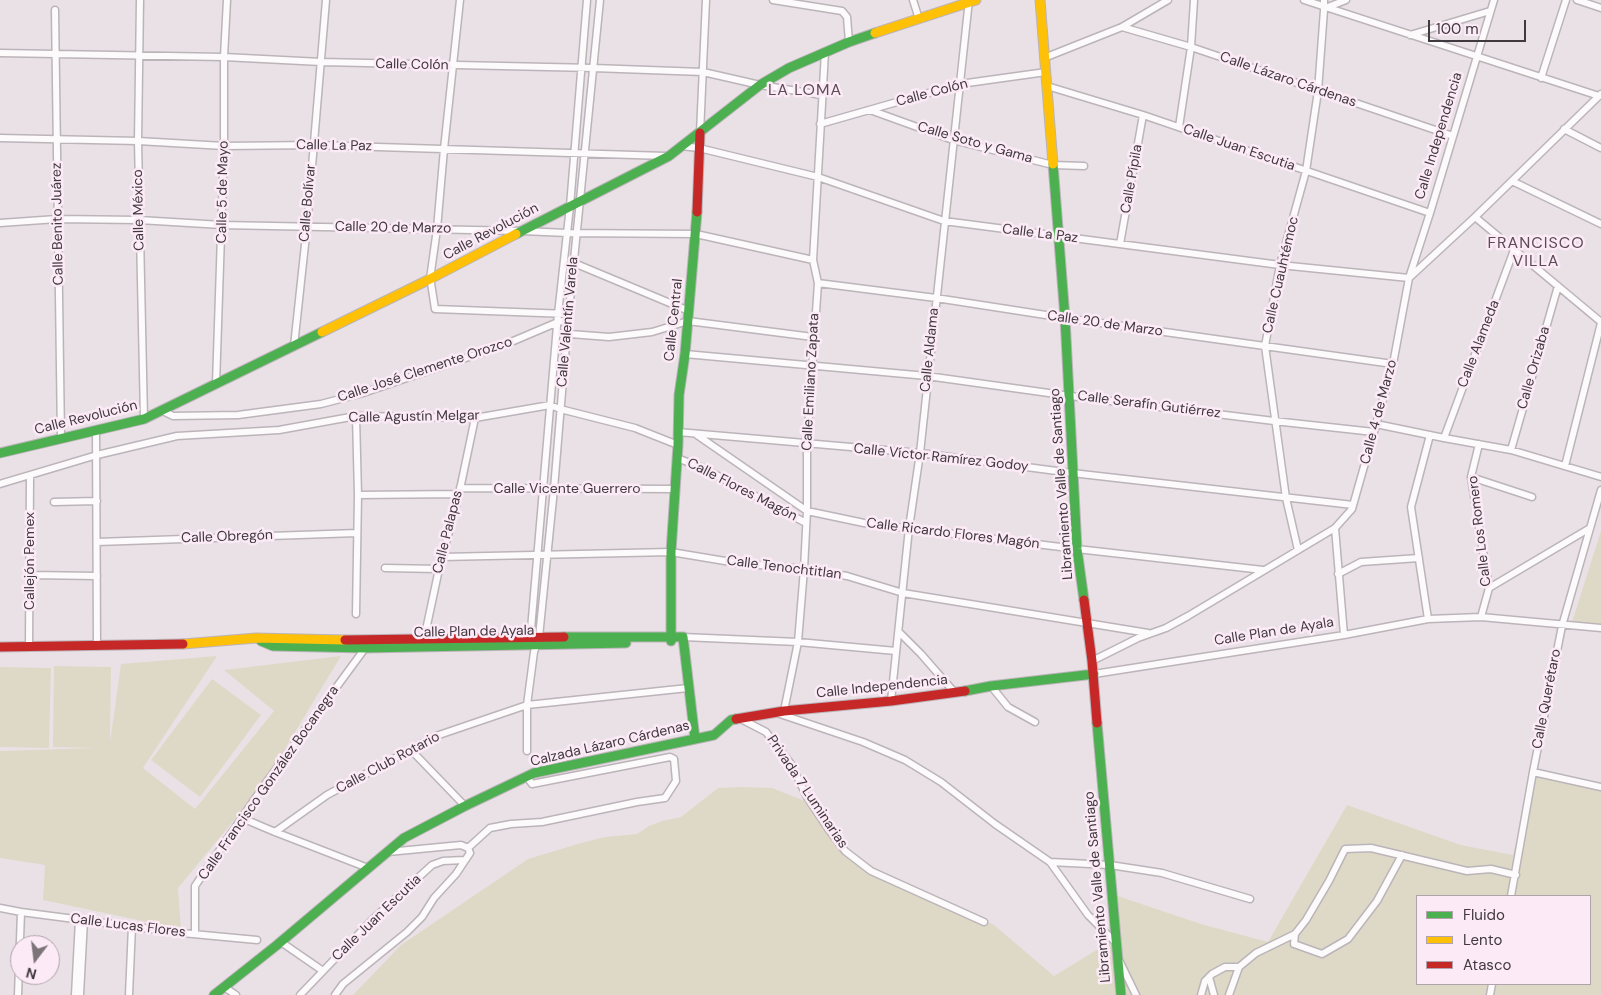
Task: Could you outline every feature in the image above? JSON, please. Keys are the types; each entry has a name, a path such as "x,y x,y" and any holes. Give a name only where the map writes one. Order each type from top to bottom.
{"street":[{"name":"Calle México","path":"140,0 138,141 144,419"},
{"name":"Calle 5 de Mayo","path":"216,384 227,0"},
{"name":"Calle Bolívar","path":"294,346 307,226 326,0"},
{"path":"460,0 437,229 430,279 435,309 558,314 568,317"},
{"name":"Calle Valentín Varela","path":"534,643 537,555 558,314 570,206 587,0"},
{"name":"Calle Valentín Varela","path":"534,643 547,555 554,489 568,317 600,0"},
{"name":"Calle Central","path":"671,640 671,552 678,445 679,395 686,354 696,234 706,0"},
{"path":"772,0 842,11 847,17 849,42"},
{"path":"913,0 919,19"},
{"name":"Libramiento Valle de Santiago","path":"1040,0 1065,318 1077,549 1094,674 1121,995"},
{"path":"1044,58 1122,27 1168,0"},
{"path":"1179,127 1191,47 1194,0"},
{"path":"1304,0 1325,4 1476,57 1600,95"},
{"path":"1325,4 1346,0"},
{"name":"Calle Independencia","path":"1408,278 1430,214 1494,0"},
{"path":"1541,78 1566,0"},
{"path":"1577,0 1601,8"},
{"name":"Calle Revolución","path":"0,453 61,438 96,434 144,419 430,279 669,156 760,84 789,68 849,42 971,1"},
{"name":"Calle Aldama","path":"891,701 909,528 920,453 953,140 971,1"},
{"name":"Calle Cuauhtémoc","path":"1298,550 1286,498 1265,346 1280,265 1306,171 1318,91 1325,4"},
{"name":"Calle Benito Juárez","path":"56,10 55,54 61,438"},
{"path":"1410,35 1490,11"},
{"name":"Calle Lázaro Cárdenas","path":"1122,27 1191,47 1453,136"},
{"name":"Calle Emiliano Zapata","path":"780,712 798,642 804,569 807,511 807,444 818,283 813,260 825,52"},
{"name":"Calle Colón","path":"0,53 224,57 321,62 703,72 822,95"},
{"name":"Calle Colón","path":"820,124 960,84 1046,72"},
{"name":"Calle Juan Escutia","path":"1047,86 1144,115 1430,214"},
{"path":"1408,278 1475,218 1600,95"},
{"name":"Calle Soto y Gama","path":"870,110 953,140 1053,165 1084,166"},
{"name":"Calle Pípila","path":"1120,244 1144,115"},
{"path":"1564,129 1601,148"},
{"name":"Calle La Paz","path":"0,138 138,141 224,146 314,145 669,156"},
{"name":"Calle La Paz","path":"682,146 699,148 818,177 944,222 1280,265 1408,278"},
{"path":"1512,181 1601,224"},
{"path":"1475,218 1601,322 1565,466"},
{"name":"Calle 20 de Marzo","path":"0,223 57,219 139,220 222,224 522,231 567,234 696,234 813,260"},
{"name":"Calle Alameda","path":"1444,438 1514,250"},
{"path":"574,263 689,311"},
{"name":"Calle 4 de Marzo","path":"1092,661 1138,638 1166,628 1188,616 1335,528 1352,509 1393,364 1408,278"},
{"name":"Calle 20 de Marzo","path":"818,283 936,298 1393,364"},
{"name":"Calle Orizaba","path":"1511,450 1558,286"},
{"name":"Calle José Clemente Orozco","path":"161,410 173,416 238,415 320,404 363,393 504,345 568,317"},
{"path":"557,333 609,337 652,332 688,321 813,337"},
{"name":"Calle Serafín Gutiérrez","path":"686,354 927,376 1070,396 1374,432"},
{"path":"550,405 560,410 635,428 678,445"},
{"name":"Calle Agustín Melgar","path":"0,484 30,476 97,453 177,436 279,430 356,416 474,418 550,405"},
{"path":"356,416 358,495 356,614"},
{"name":"Calle Palapas","path":"423,643 459,491 474,418"},
{"path":"1376,424 1430,436 1511,450 1601,477"},
{"name":"Calle Víctor Ramírez Godoy","path":"678,432 920,453 1072,473 1353,505"},
{"path":"96,434 97,646"},
{"name":"Calle Ricardo Flores Magón","path":"696,434 807,511 864,523 1263,570"},
{"path":"1428,619 1411,507 1430,436"},
{"name":"Calle Los Romero","path":"1479,444 1471,478 1489,588 1481,617"},
{"name":"Calle Flores Magón","path":"677,458 703,468 806,523"},
{"name":"Callejón Pemex","path":"29,647 30,476"},
{"path":"1471,478 1532,497"},
{"name":"Calle Vicente Guerrero","path":"358,495 544,489 674,489"},
{"name":"Calle Querétaro","path":"1511,895 1562,626 1601,490"},
{"path":"54,502 97,501"},
{"path":"1335,528 1344,635"},
{"path":"1489,588 1590,528"},
{"name":"Calle Obregón","path":"97,542 357,533"},
{"name":"Calle Tenochtitlan","path":"442,557 671,552 737,563 804,569 847,576 903,592 1151,634"},
{"path":"1338,574 1361,562 1419,558"},
{"path":"385,568 439,569"},
{"path":"30,575 97,576"},
{"name":"Calle Plan de Ayala","path":"991,686 1094,674 1344,635 1428,619 1481,617 1562,626 1601,628"},
{"path":"899,632 955,693"},
{"name":"Calle Plan de Ayala","path":"0,647 167,645 256,638 367,645 683,640 693,638 798,642 896,651"},
{"path":"683,640 695,739"},
{"path":"527,751 527,705 534,643"},
{"name":"Calle Francisco González Bocanegra","path":"195,933 195,886 367,645"},
{"path":"991,686 1008,708 1035,722"},
{"name":"Calle Independencia","path":"780,712 891,701 955,693 991,686"},
{"name":"Calle Club Rotario","path":"275,832 327,795 436,736 527,705 688,688"},
{"path":"780,712 863,742 905,760 942,782 995,824 1050,862 1088,915 1116,943"},
{"name":"Calzada Lázaro Cárdenas","path":"214,995 281,942 404,838 465,806 534,773 714,735 731,720 780,712"},
{"name":"Privada 7 Luminarias","path":"740,718 766,732 791,764 807,797 845,851 871,871 984,922"},
{"path":"411,750 465,806"},
{"path":"468,848 490,828 511,824 542,822 637,802 666,798 676,781 674,759 670,757 532,784 527,777"},
{"path":"1533,772 1601,787"},
{"path":"242,818 368,868"},
{"path":"388,852 461,845 468,848"},
{"path":"335,995 343,984 407,932 422,917 434,898 456,874 470,853 468,848"},
{"path":"1229,995 1239,967 1256,953 1295,934 1306,920 1329,881 1345,849 1370,848 1467,871 1491,869 1516,875"},
{"path":"1295,934 1294,944 1322,954 1348,939 1377,901 1402,855"},
{"name":"Calle Juan Escutia","path":"300,995 372,920 432,865 464,860"},
{"path":"1050,862 1110,865 1162,873 1250,899"},
{"name":"Calle Lucas Flores","path":"0,908 82,920 257,940"},
{"path":"18,995 21,912"},
{"path":"75,995 82,920"},
{"path":"80,995 82,920"},
{"path":"129,995 132,926"},
{"path":"281,942 323,972"},
{"path":"1118,957 1136,995"},
{"path":"1201,995 1205,981 1209,977 1225,967 1239,967"},
{"path":"1209,977 1214,995"},
{"path":"224,987 236,995"}],"shaded area":[{"path":"1601,531 1601,624 1572,622"},
{"path":"217,656 143,768 195,809 274,711 224,670 341,656 263,785 178,888 181,929 43,900 45,865 0,858 0,751 95,748 53,747 54,666 111,667 110,742 121,664"},
{"path":"0,667 51,668 49,748 0,747"},
{"path":"212,679 261,715 200,797 151,760"},
{"path":"1535,768 1601,785 1601,995 353,995 401,945 528,859 605,837 637,834 649,826 681,817 718,788 772,788 815,805 830,832 852,856 904,883 994,925 1054,976 1111,941 1109,893 1201,924 1268,942 1347,805 1461,845 1513,855"}],"traffic: fast":[{"path":"516,234 669,156 760,85 789,68 875,33"},
{"path":"1053,164 1065,318 1077,549 1084,600"},
{"path":"671,641 671,552 678,445 679,395 685,354 697,212"},
{"path":"0,453 144,419 322,332"},
{"path":"564,637 683,637 695,739"},
{"path":"261,641 273,646 365,648 626,643"},
{"path":"965,691 991,686 1094,674"},
{"path":"214,995 277,945 404,838 534,773 714,735 731,720 736,719"},
{"path":"1097,723 1121,995"}],"traffic: slow":[{"path":"875,33 976,0"},
{"path":"1040,0 1053,164"},
{"path":"322,332 516,234"},
{"path":"183,644 256,638 345,640"}],"traffic: jam":[{"path":"697,212 700,133"},
{"path":"1084,600 1092,661 1097,723"},
{"path":"345,640 564,637"},
{"path":"0,647 183,644"},
{"path":"736,719 784,711 891,701 965,691"}],"district":[{"name":"LA LOMA","path":"805,91"},
{"name":"FRANCISCO VILLA","path":"1536,253"}]}
